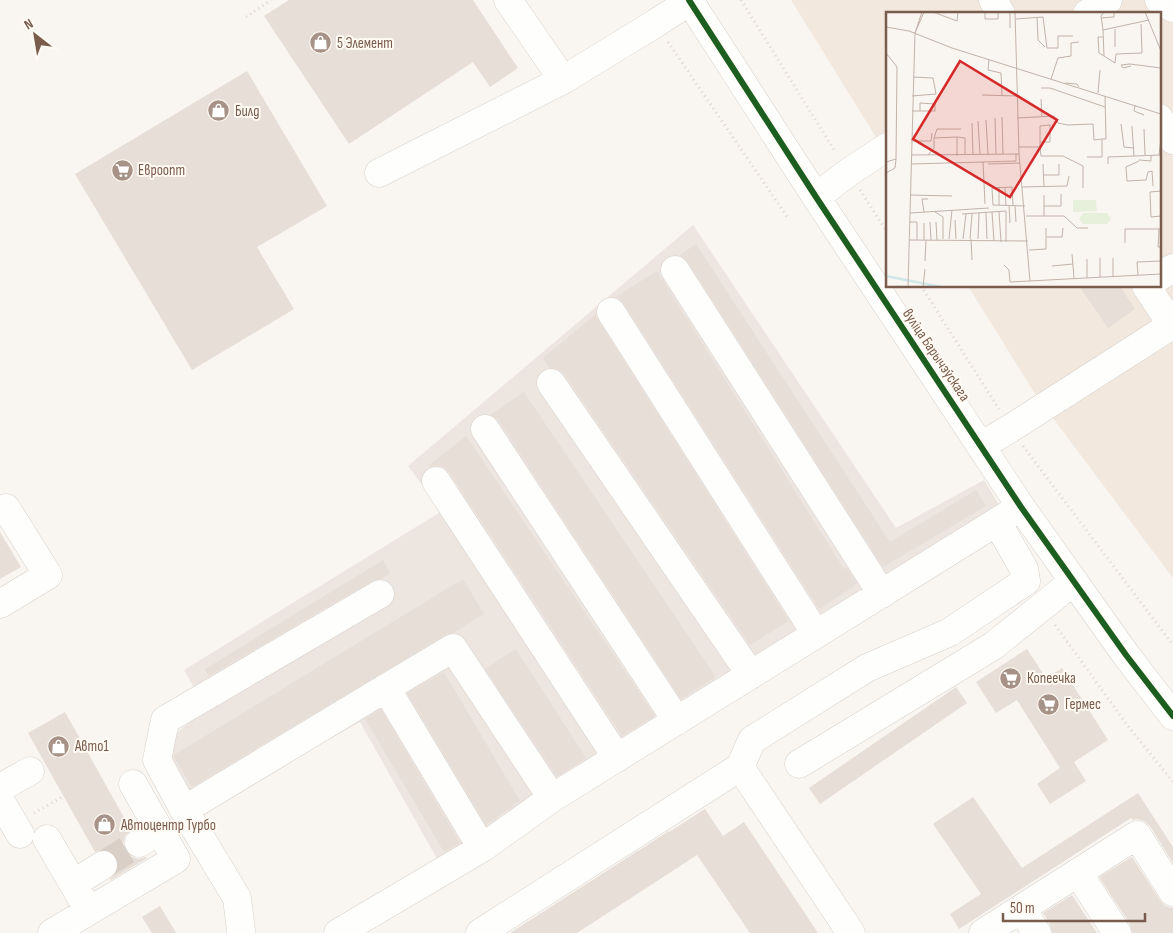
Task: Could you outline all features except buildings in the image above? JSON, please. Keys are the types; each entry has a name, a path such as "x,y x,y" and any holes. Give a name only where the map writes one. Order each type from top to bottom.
{"street":[{"path":"508,0 563,80"},
{"path":"379,173 563,80 656,24 689,0"},
{"name":"вуліца Барычэўскага","path":"689,0 816,197 1022,507 1126,655 1173,716"},
{"path":"993,0 1001,12"},
{"path":"1090,12 1108,0"},
{"path":"1159,0 1173,8"},
{"path":"1160,120 1173,140"},
{"path":"816,197 886,147"},
{"path":"1160,276 1173,268"},
{"path":"676,270 882,594"},
{"path":"981,446 1173,326 1147,288"},
{"path":"611,312 816,634"},
{"path":"551,383 751,675"},
{"path":"485,429 677,721"},
{"path":"436,481 617,758"},
{"path":"338,933 482,848 552,798 1022,507"},
{"path":"0,511 6,508 48,575 0,604"},
{"path":"480,933 740,767 752,740 867,668 950,632 1026,581 1024,569 997,522"},
{"path":"799,764 993,646 1074,581"},
{"path":"240,933 238,898 184,810 157,760 165,720 380,594"},
{"path":"184,810 453,648 552,798"},
{"path":"386,688 482,848"},
{"path":"740,767 851,933"},
{"path":"0,788 30,772"},
{"path":"52,933 176,858 149,837 133,784"},
{"path":"0,800 17,829"},
{"path":"983,933 1137,835 1173,892"},
{"path":"47,839 89,911"},
{"path":"73,884 103,866"},
{"path":"1078,873 1117,933"},
{"path":"1021,908 1036,933"}],"path":[{"path":"246,17 271,0"},
{"path":"741,0 886,230"},
{"path":"656,24 788,218"},
{"path":"922,288 1026,450 1173,645"},
{"path":"1042,606 1128,726 1173,782"},
{"path":"17,829 64,796"}],"shaded area":[{"path":"791,0 1173,0 1173,578 1037,397 969,288 1160,288 1160,12 886,12 886,153"},
{"path":"693,225 896,528 984,480 1000,506 440,864 360,722 197,813 159,747 206,709 184,670 442,511 408,466"}],"tunnel":[{"path":"103,865 139,843"}],"cycle path":[{"path":"689,0 816,197 1021,507 1126,655 1173,716"}],"place":[{"name":"5 Элемент","path":"321,43"},
{"name":"Билд","path":"219,111"},
{"name":"Евроопт","path":"122,170"},
{"name":"Копеечка","path":"1011,678"},
{"name":"Гермес","path":"1049,704"},
{"name":"Авто1","path":"59,746"},
{"name":"Автоцентр Турбо","path":"105,825"}]}
